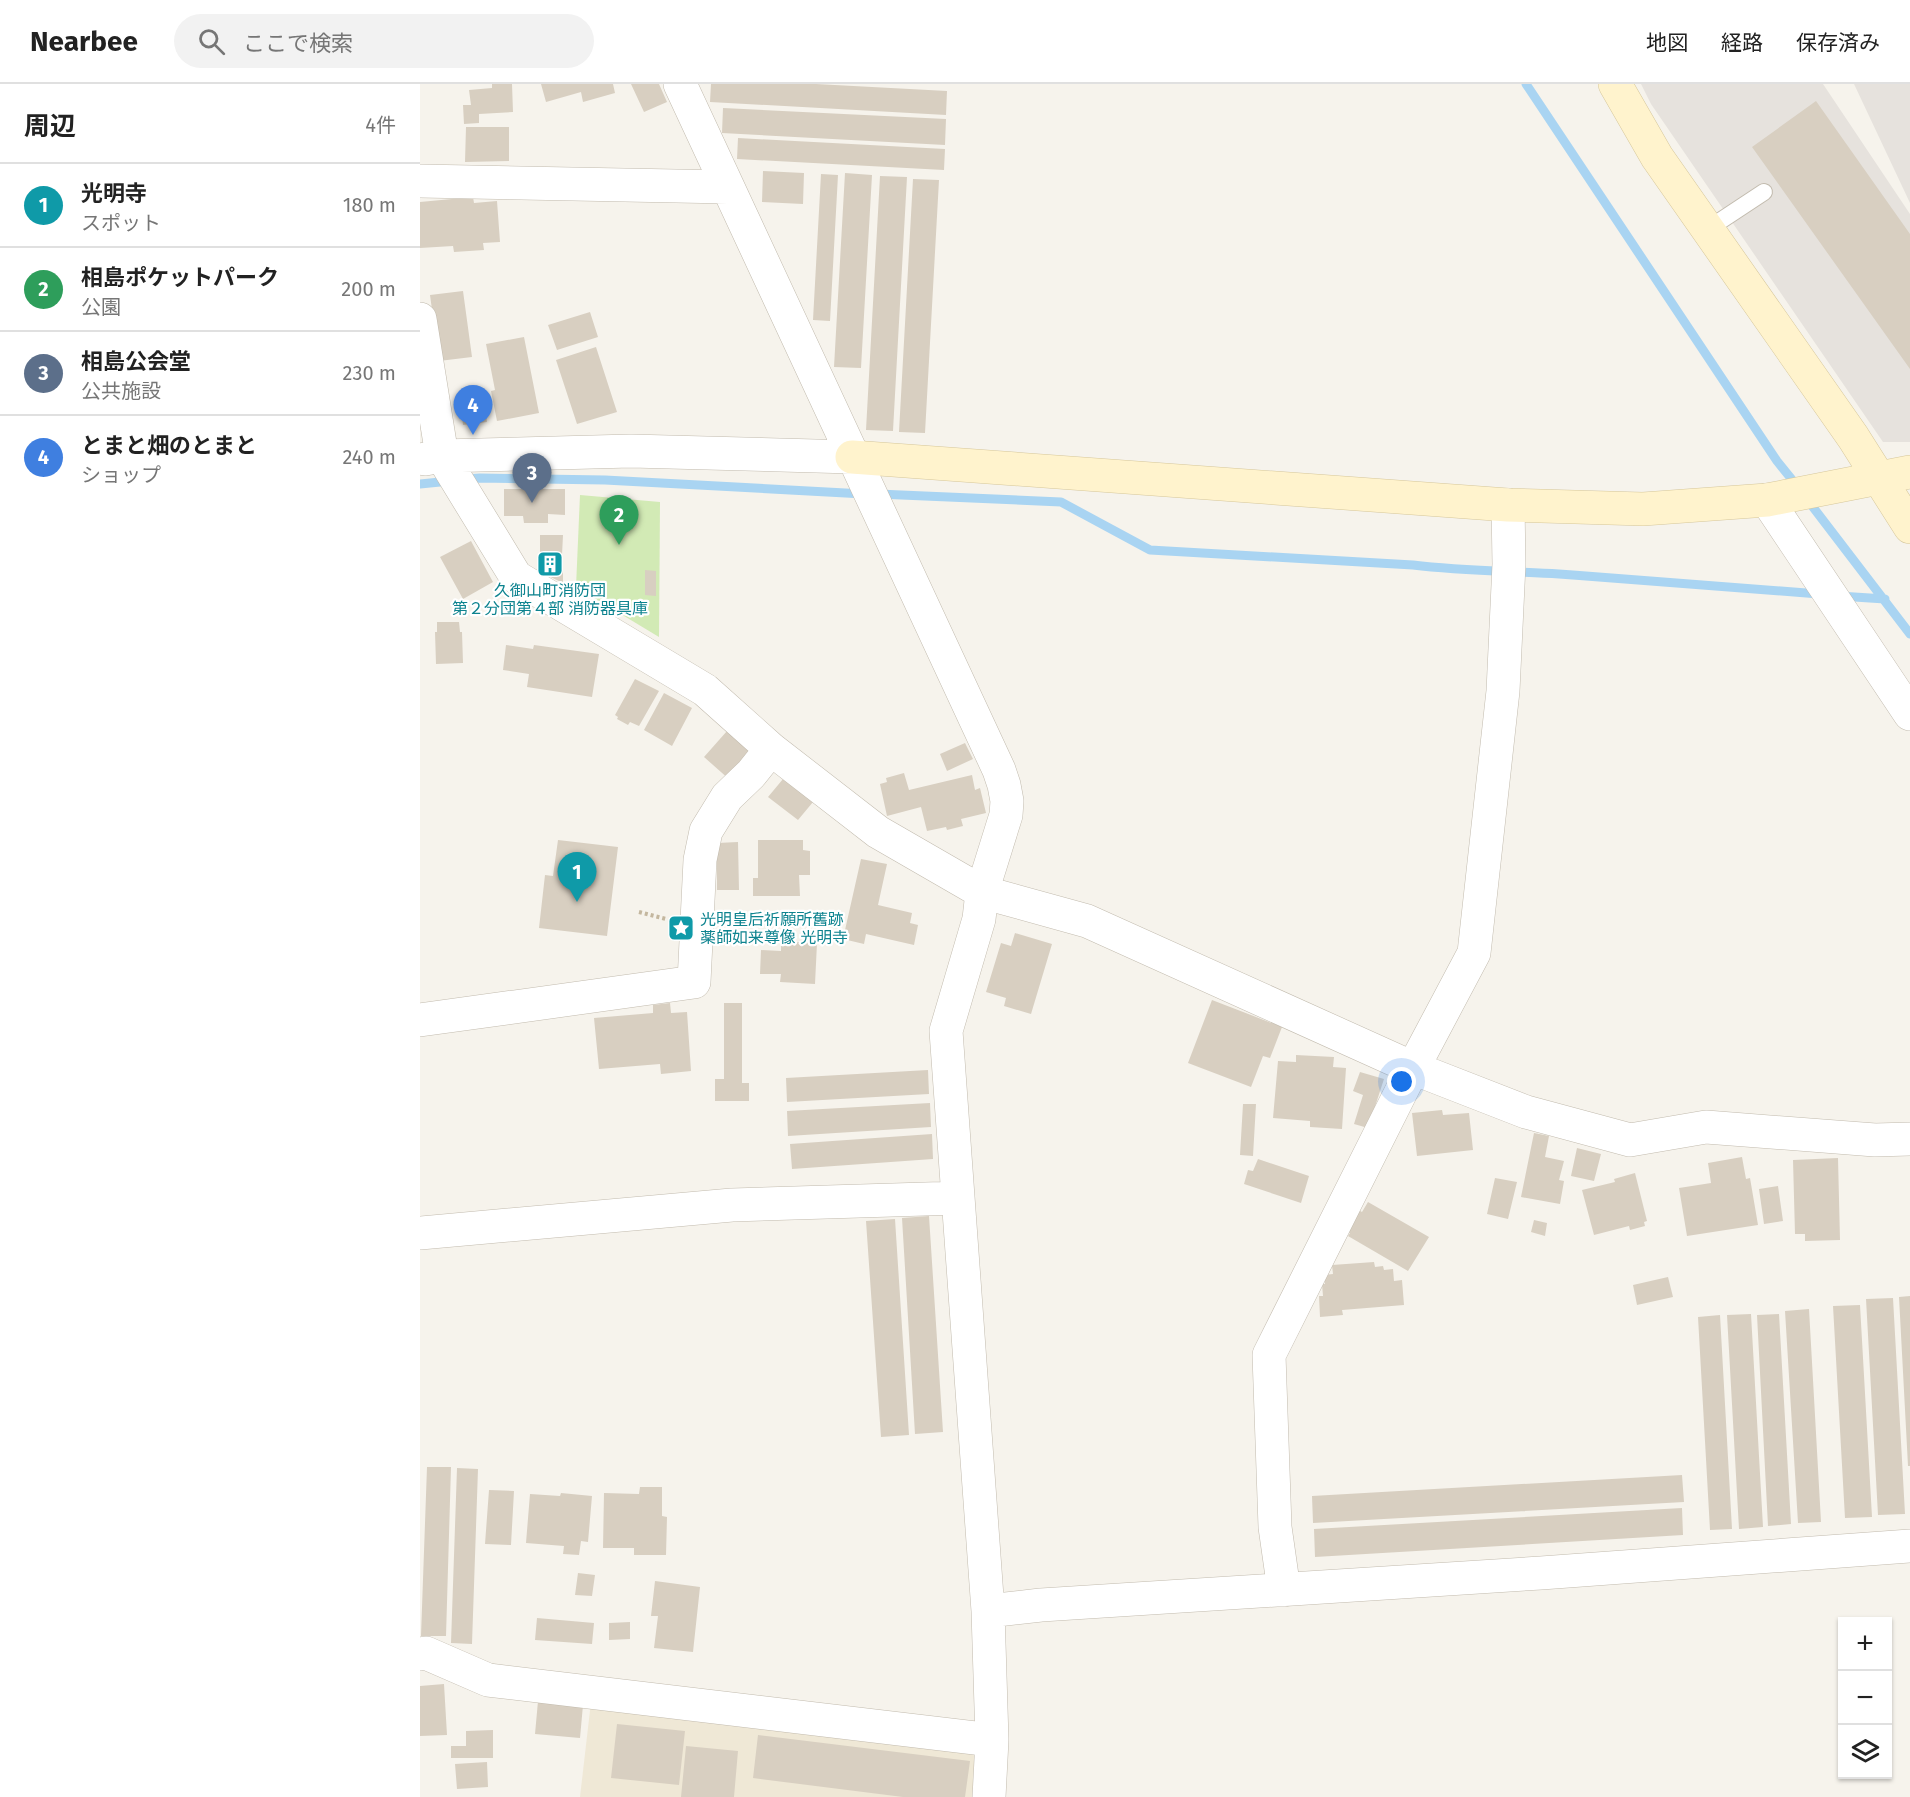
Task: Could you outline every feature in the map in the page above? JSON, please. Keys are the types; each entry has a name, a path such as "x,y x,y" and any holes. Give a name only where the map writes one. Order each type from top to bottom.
{"street":[{"path":"680,84 999,770 1007,801 1005,822 982,892 980,919 946,1031 988,1611 992,1740 989,1797"},
{"path":"1615,84 1657,157 1853,437 1895,475 1910,527"},
{"path":"420,181 728,187"},
{"path":"420,319 431,458 516,577 705,690 771,749 878,832 982,892 1087,921 1413,1068 1526,1112 1630,1140 1706,1127 1875,1140 1910,1139"},
{"path":"431,458 631,451 852,457 1508,506 1643,509 1767,500 1895,475"},
{"path":"1767,500 1910,714"},
{"path":"1284,1590 1275,1527 1269,1355 1413,1068 1474,953 1503,691 1509,564 1508,506"},
{"path":"420,1020 694,982 700,860 706,831 726,797 751,774 771,749"},
{"path":"420,1233 732,1205 958,1198"},
{"path":"988,1611 1053,1604 1541,1573 1910,1546"},
{"path":"420,1654 426,1653 488,1680 992,1740"}],"lane":[{"path":"1708,229 1764,192"}],"path":[{"path":"639,912 665,919"}],"shaded area":[{"path":"1641,84 1823,84 1910,214 1910,442 1883,442 1651,104"},
{"path":"1854,84 1910,84 1910,203"},
{"path":"591,1702 966,1744 982,1764 979,1797 580,1797"}],"green space":[{"path":"580,495 660,502 659,637 576,587"}],"building":[{"path":"492,84 512,84 513,112 479,114 479,123 464,124 463,105 471,105 469,90 492,88"},
{"path":"541,84 613,84 615,93 583,102 581,92 546,102"},
{"path":"631,84 659,84 667,102 644,112"},
{"path":"711,84 816,84 947,91 946,115 710,102"},
{"path":"1816,101 1910,234 1910,369 1752,147"},
{"path":"723,108 946,119 945,145 722,133"},
{"path":"466,127 509,127 509,161 465,162"},
{"path":"738,138 945,149 944,170 737,159"},
{"path":"763,171 804,173 803,204 762,202"},
{"path":"845,173 872,175 861,368 834,367"},
{"path":"821,174 838,175 830,321 813,320"},
{"path":"880,176 907,177 893,431 866,430"},
{"path":"913,179 939,180 925,433 899,432"},
{"path":"473,197 474,203 497,201 500,242 483,243 484,250 454,252 453,246 420,248 420,202"},
{"path":"463,291 472,357 439,361 430,295"},
{"path":"590,312 598,337 557,350 548,325"},
{"path":"524,337 539,413 497,421 491,391 495,390 486,344"},
{"path":"596,347 617,412 577,424 556,360"},
{"path":"483,389 487,422 463,425 459,392"},
{"path":"504,489 565,489 565,515 548,514 548,523 524,523 523,516 504,516"},
{"path":"540,535 563,535 562,555 540,554"},
{"path":"471,541 493,582 463,599 440,557"},
{"name":"久御山町消防団 第２分団第４部 消防器具庫","path":"538,558 563,558 563,583 538,571"},
{"path":"645,570 656,571 656,596 645,595"},
{"path":"437,622 459,622 460,632 462,632 463,663 436,664"},
{"path":"506,645 533,649 534,645 599,654 592,697 527,687 529,674 503,670"},
{"path":"635,679 659,691 639,726 630,722 628,725 617,719 615,715"},
{"path":"664,693 692,708 672,746 644,730"},
{"path":"727,731 753,754 730,780 704,757"},
{"path":"965,743 973,759 947,771 940,754"},
{"path":"904,773 909,790 972,775 975,790 980,788 986,813 961,819 963,826 927,831 921,807 887,816 880,784 887,782 886,778"},
{"path":"783,779 813,802 798,820 768,797"},
{"path":"558,840 618,847 607,936 539,928 545,875 553,876"},
{"path":"758,840 803,840 803,850 810,851 810,875 799,875 800,896 753,896 753,878 758,878"},
{"path":"738,842 739,890 717,890 717,843"},
{"path":"861,859 887,864 878,905 912,913 910,923 918,925 914,945 866,934 864,944 843,939"},
{"path":"1015,933 1052,944 1031,1014 1004,1006 1006,998 986,992 1001,943 1011,946"},
{"path":"781,941 817,943 815,984 780,982 781,974 760,974 761,950 781,951"},
{"path":"1212,1000 1282,1027 1270,1058 1263,1056 1251,1087 1188,1063"},
{"path":"670,1003 671,1013 687,1012 691,1071 661,1074 660,1064 599,1069 594,1018 653,1013 653,1005"},
{"path":"724,1003 742,1003 742,1083 749,1083 749,1101 715,1101 715,1079 724,1079"},
{"path":"1296,1055 1334,1057 1333,1067 1346,1068 1342,1129 1310,1127 1310,1121 1273,1118 1278,1061 1296,1062"},
{"path":"928,1070 929,1094 787,1102 786,1078"},
{"path":"1360,1072 1384,1079 1368,1128 1354,1124 1363,1095 1353,1091"},
{"path":"930,1103 931,1127 788,1136 787,1111"},
{"path":"1243,1104 1256,1104 1253,1156 1240,1155"},
{"path":"1442,1110 1443,1115 1469,1113 1473,1150 1417,1156 1412,1113"},
{"path":"1534,1133 1549,1136 1545,1157 1564,1161 1559,1180 1564,1181 1560,1204 1521,1197"},
{"path":"932,1134 933,1159 792,1169 790,1144"},
{"path":"1577,1148 1601,1154 1594,1181 1571,1176"},
{"path":"1742,1157 1746,1179 1750,1178 1758,1225 1687,1236 1679,1188 1711,1183 1708,1163"},
{"path":"1838,1158 1840,1240 1805,1241 1805,1234 1795,1234 1793,1160"},
{"path":"1258,1159 1309,1176 1301,1203 1244,1184 1248,1170 1253,1171"},
{"path":"1635,1173 1647,1221 1644,1222 1645,1226 1630,1230 1629,1226 1594,1235 1582,1190 1615,1182 1614,1179"},
{"path":"1495,1178 1517,1182 1508,1219 1487,1214"},
{"path":"1778,1186 1783,1221 1764,1224 1759,1189"},
{"path":"1368,1202 1429,1237 1408,1271 1348,1236 1350,1233 1345,1230 1357,1209 1362,1212"},
{"path":"929,1216 943,1432 915,1434 902,1218"},
{"path":"895,1219 909,1435 881,1437 866,1221"},
{"path":"1534,1220 1547,1223 1545,1236 1531,1232"},
{"path":"1374,1262 1375,1267 1383,1266 1384,1270 1393,1269 1394,1281 1402,1280 1404,1305 1342,1310 1343,1315 1320,1317 1319,1296 1323,1296 1324,1275 1333,1274 1332,1265"},
{"path":"1668,1277 1673,1297 1637,1305 1633,1285"},
{"path":"1910,1296 1910,1466 1908,1466 1899,1297"},
{"path":"1893,1298 1905,1514 1878,1515 1866,1299"},
{"path":"1860,1305 1872,1517 1845,1518 1833,1306"},
{"path":"1809,1309 1821,1522 1798,1523 1785,1311"},
{"path":"1751,1314 1763,1527 1739,1529 1727,1315"},
{"path":"1779,1314 1791,1524 1768,1526 1757,1315"},
{"path":"1720,1315 1732,1529 1710,1530 1698,1317"},
{"path":"427,1467 451,1467 446,1636 421,1636"},
{"path":"457,1468 478,1469 472,1644 451,1643"},
{"path":"1682,1475 1684,1502 1313,1523 1312,1496"},
{"path":"640,1487 662,1487 662,1516 667,1517 666,1555 634,1555 634,1548 603,1548 604,1493 639,1494"},
{"path":"489,1490 514,1491 511,1545 485,1544"},
{"path":"561,1493 592,1496 588,1542 581,1541 579,1555 563,1554 564,1546 526,1543 530,1494 560,1496"},
{"path":"1682,1508 1683,1535 1315,1557 1314,1529"},
{"path":"578,1573 595,1575 592,1596 575,1595"},
{"path":"655,1581 700,1587 693,1652 654,1648 658,1616 651,1616"},
{"path":"537,1618 594,1623 592,1644 535,1640"},
{"path":"630,1622 630,1639 609,1640 609,1623"},
{"path":"444,1684 447,1735 420,1736 420,1686"},
{"path":"538,1701 583,1705 580,1738 535,1734"},
{"path":"617,1724 685,1731 679,1785 611,1778"},
{"path":"493,1730 493,1758 451,1758 451,1746 466,1746 466,1731"},
{"path":"758,1735 970,1761 965,1797 903,1797 753,1778"},
{"path":"686,1746 738,1751 734,1797 681,1797"},
{"path":"487,1762 488,1787 457,1789 455,1764"}],"waterway":[{"path":"1526,84 1777,461 1798,487"},
{"path":"464,479 605,480 864,494"},
{"path":"420,484 450,481"},
{"path":"878,494 1061,502 1150,550 1559,574 1819,594"},
{"path":"1806,498 1910,634"},
{"path":"1839,596 1885,599"}],"place":[{"name":"とまと畑のとまと","path":"473,435"},
{"name":"相島公会堂","path":"532,503"},
{"name":"相島ポケットパーク","path":"619,545"},
{"name":"久御山町消防団 第２分団第４部 消防器具庫","path":"550,564"},
{"name":"光明寺","path":"577,902"},
{"name":"光明皇后祈願所舊跡 薬師如来尊像 光明寺","path":"681,928"}]}
